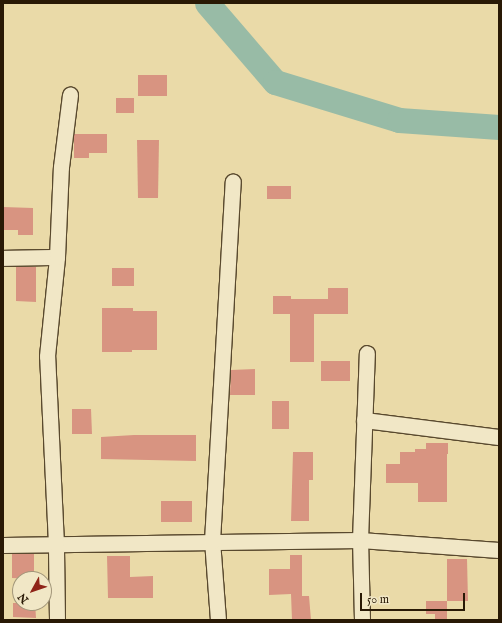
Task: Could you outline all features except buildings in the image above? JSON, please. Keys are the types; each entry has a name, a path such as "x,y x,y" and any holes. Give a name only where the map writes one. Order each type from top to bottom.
{"street":[{"path":"56,620 56,544 47,356 57,257 61,167 70,95"},
{"path":"218,620 212,541 233,182"},
{"path":"3,258 57,257"},
{"path":"362,620 360,540 367,353"},
{"path":"364,420 499,437"},
{"path":"3,544 360,540 499,550"}],"waterway":[{"path":"207,3 275,82 399,120 499,127"}]}
